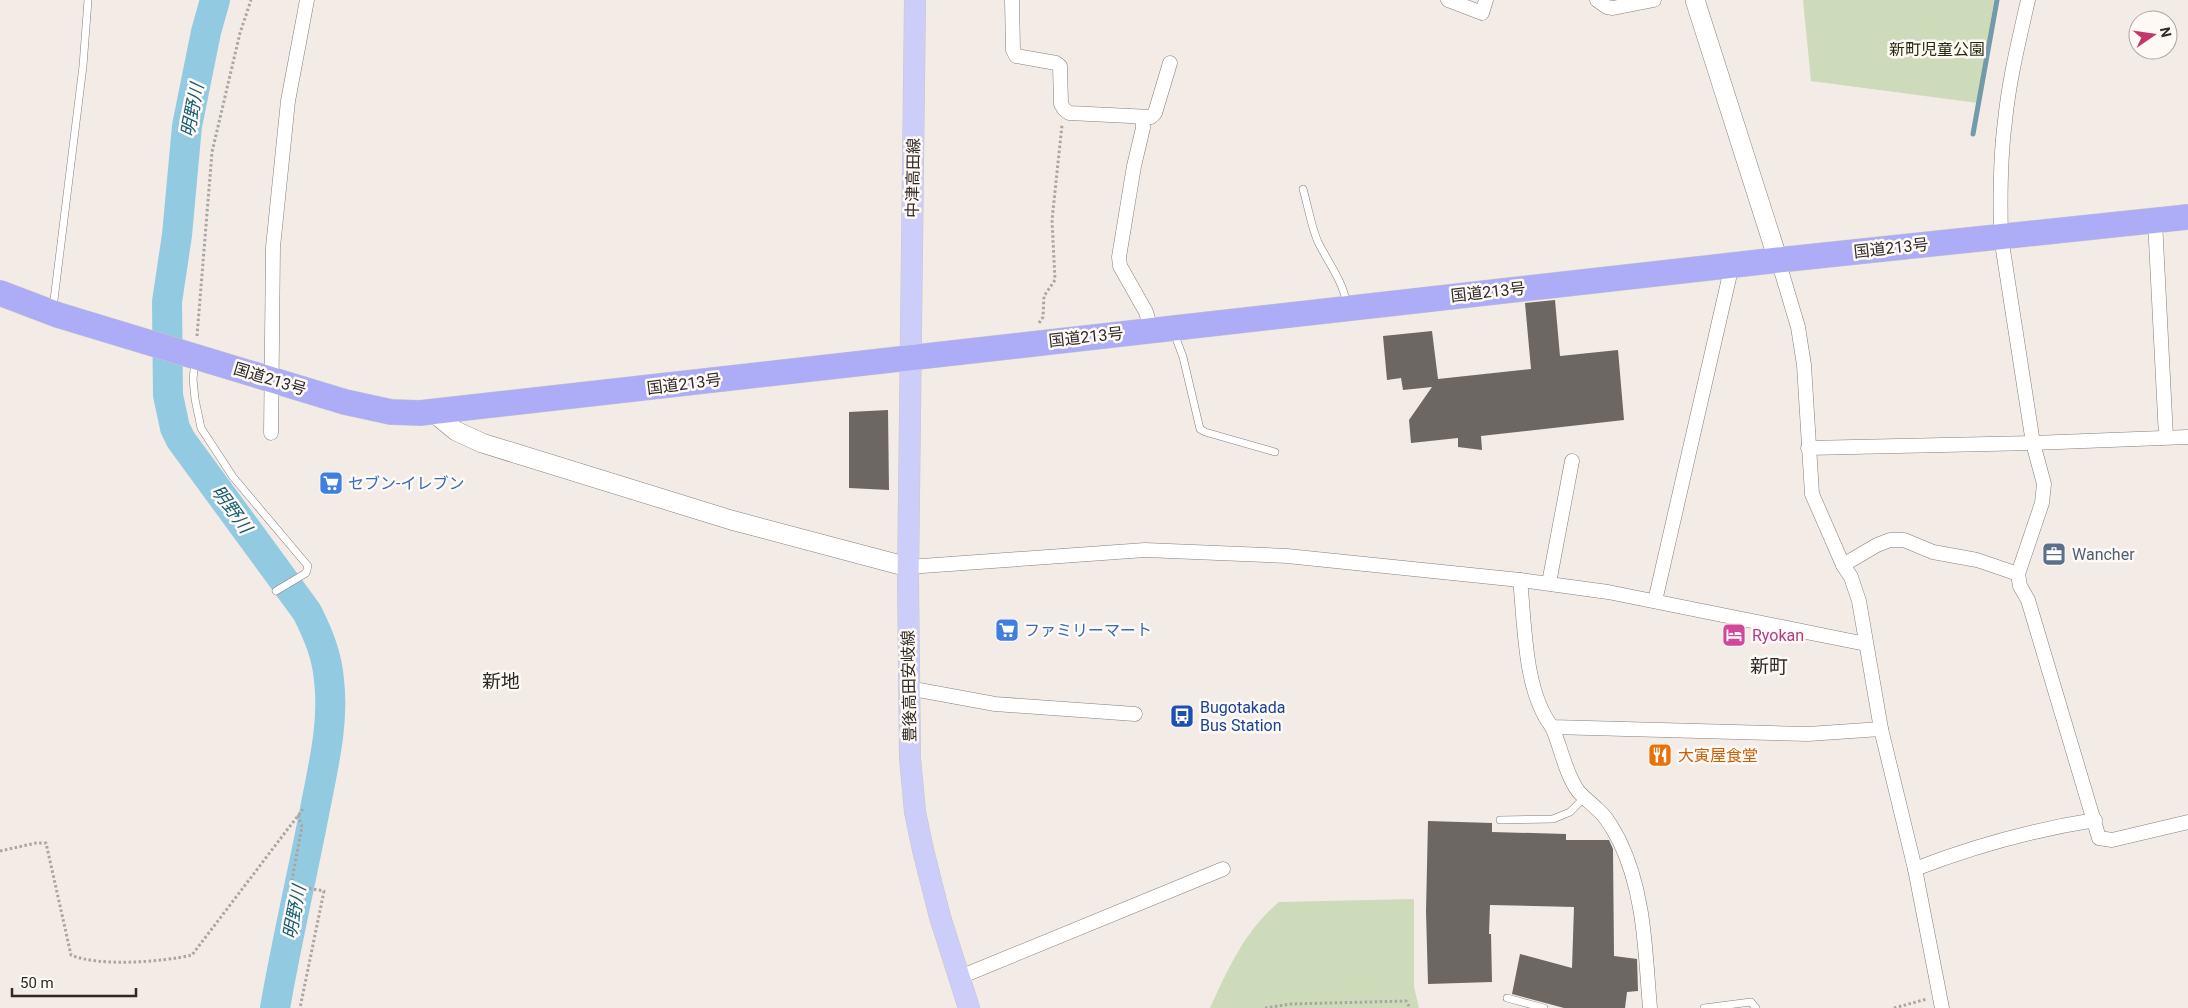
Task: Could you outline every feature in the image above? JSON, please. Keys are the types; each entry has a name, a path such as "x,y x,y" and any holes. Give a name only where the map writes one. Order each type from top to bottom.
{"highway":[{"name":"国道213号","path":"0,293 53,313 272,380 377,410 406,413 433,412 911,356 1732,265 2188,218"}],"main road":[{"name":"中津高田線","path":"911,356 915,0"},
{"name":"豊後高田安岐線","path":"911,356 908,567 910,758 915,812 940,917 970,1008"}],"street":[{"path":"271,434 274,247 288,101 307,0"},
{"path":"1012,0 1013,50 1016,56 1056,63 1060,66 1062,104 1069,113 1151,116 1155,113 1170,63"},
{"path":"1448,0 1482,12 1486,0"},
{"path":"1597,0 1607,7 1613,8 1654,0"},
{"path":"1695,0 1798,328 1807,395 1808,448 1812,494 1843,565 1851,577 1859,601 1881,729 1915,869 1941,1002"},
{"path":"2028,0 2014,62 2005,120 2000,202 2001,237 2033,443 2044,484 2044,494 2018,574 2099,838 2112,840 2188,822"},
{"path":"1142,117 1143,128 1134,166 1119,258 1120,266 1146,312 1161,329"},
{"path":"2155,221 2166,438"},
{"path":"1655,601 1732,265"},
{"path":"433,412 456,431 482,443 731,520 908,567 1145,550 1287,556 1549,584 1655,601 1866,644"},
{"path":"1808,448 2033,443 2188,437"},
{"path":"1549,584 1572,461"},
{"path":"1843,565 1877,545 1890,540 1904,540 1933,552 1977,560 2018,574"},
{"path":"1520,580 1532,679 1541,711 1552,727 1572,780 1584,798 1598,809 1610,823 1620,842 1640,902 1645,932 1650,1008"},
{"path":"908,688 996,704 1135,714"},
{"path":"1552,727 1808,734 1881,729"},
{"path":"1915,869 1990,842 2062,825 2095,820"},
{"path":"960,977 1223,869"}],"lane":[{"path":"53,313 83,66 88,0"},
{"path":"1303,189 1318,241 1338,275 1345,291 1348,308"},
{"path":"1161,329 1184,357 1200,429 1204,432 1275,452"},
{"path":"195,357 193,379 195,399 202,428 233,477 308,566 306,574 276,591"},
{"path":"1500,820 1552,819 1570,812 1584,798"},
{"path":"1506,998 1544,1008"},
{"path":"1704,1008 1752,1002 1756,1008"}],"path":[{"path":"195,357 212,152 240,33 251,0"},
{"path":"1037,326 1043,317 1044,296 1055,280 1052,220 1064,109"},
{"path":"0,851 36,843 46,843 72,955 84,961 155,961 176,959 192,955 303,809"},
{"path":"298,815 302,826 291,885 324,891 300,1008"},
{"path":"1265,1008 1312,1003 1406,1001 1410,1008"},
{"path":"1894,1008 1941,1002"},
{"path":"1312,1003 1315,1008"}],"green space":[{"name":"新町児童公園","path":"1803,0 1994,0 1978,103 1811,81"},
{"path":"1414,899 1414,987 1419,1008 1210,1008 1238,951 1256,925 1279,902"}],"building":[{"path":"1555,300 1560,356 1618,350 1624,420 1481,436 1482,450 1458,447 1458,438 1411,443 1409,420 1432,387 1403,390 1401,378 1387,380 1383,336 1432,331 1438,379 1531,369 1525,303"},
{"path":"888,410 889,490 849,488 849,412"},
{"path":"1428,821 1492,823 1492,832 1566,834 1566,840 1609,840 1613,849 1614,956 1637,959 1638,991 1627,992 1625,1008 1564,1008 1512,994 1520,954 1572,968 1574,907 1490,905 1489,934 1491,934 1492,982 1428,984 1426,911"}],"waterway":[{"name":"明野川","path":"215,0 206,32 187,126 177,235 167,302 168,395 175,428 181,440 307,612 324,653 330,695 325,758 275,1008"},
{"path":"1973,134 1997,0"}],"place":[{"name":"セブン-イレブン","path":"331,483"},
{"name":"Wancher","path":"2054,554"},
{"name":"ファミリーマート","path":"1007,630"},
{"name":"Ryokan","path":"1734,635"},
{"name":"Bugotakada Bus Station","path":"1182,716"},
{"name":"大寅屋食堂","path":"1660,755"}],"district":[{"name":"新町","path":"1769,666"},
{"name":"新地","path":"501,681"}]}
